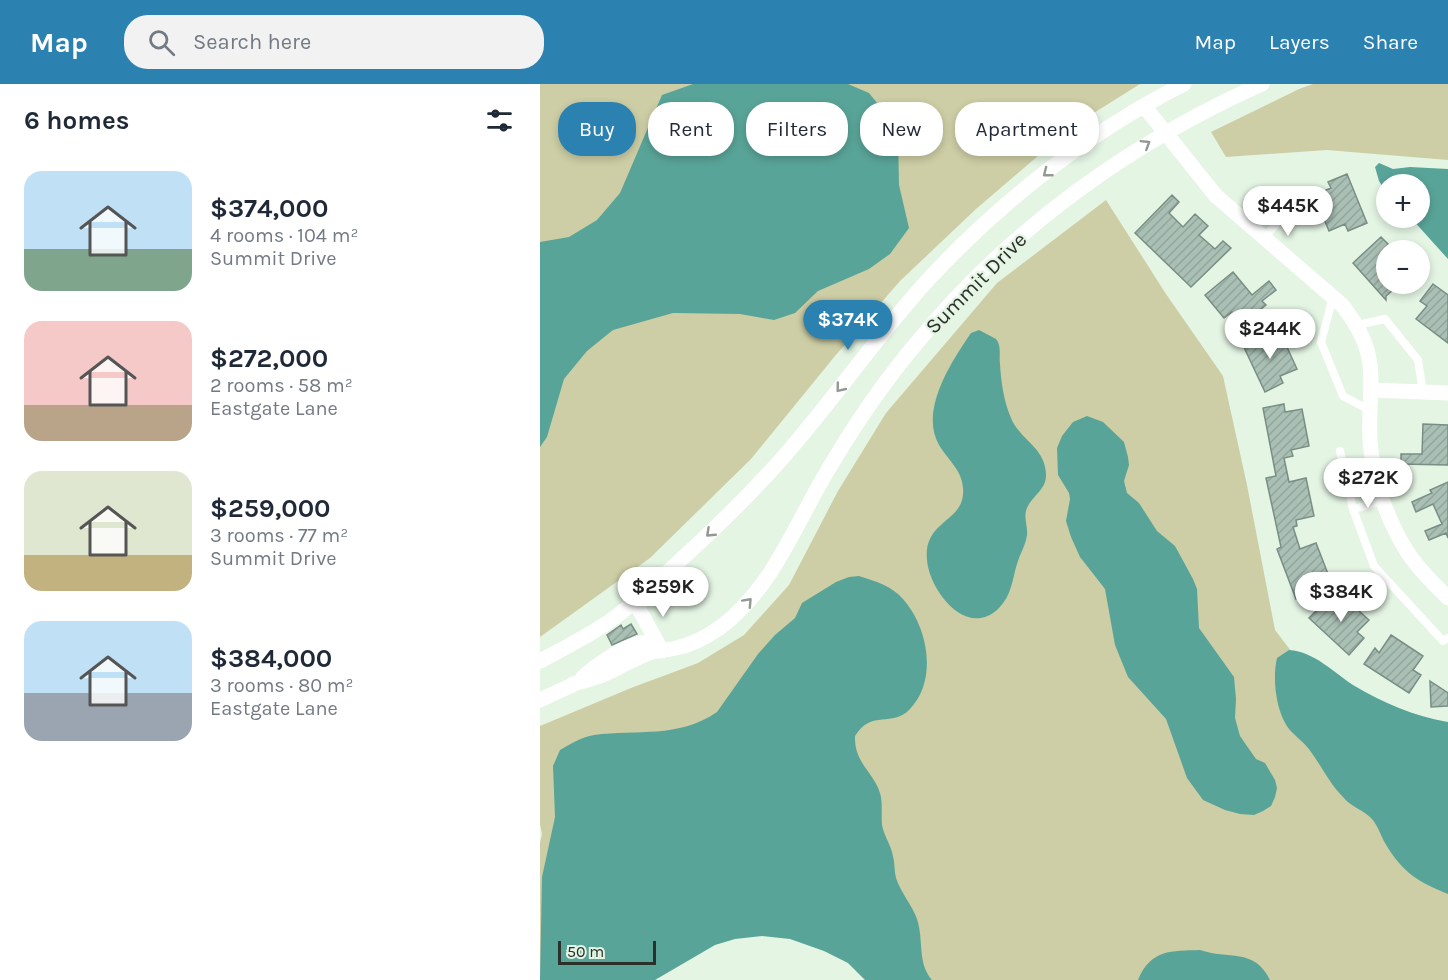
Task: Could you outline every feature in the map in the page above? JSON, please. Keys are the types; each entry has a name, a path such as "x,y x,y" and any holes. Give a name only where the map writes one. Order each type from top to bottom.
{"street":[{"name":"Summit Drive","path":"540,661 582,639 635,602 735,510 768,475 844,384 885,329 926,282 1003,207 1109,126 1184,84"},
{"name":"Summit Drive","path":"540,700 638,652 650,649 662,651 697,642 736,615 774,569 824,476 889,377 921,337 965,289 1037,222 1118,162 1166,132 1262,84"},
{"path":"1144,106 1216,196 1342,305 1357,326 1369,354 1372,390 1371,442 1375,472 1383,501 1394,529 1409,555 1448,598"},
{"path":"1372,390 1448,393"},
{"path":"635,602 662,651"}],"lane":[{"path":"1264,238 1292,206"},
{"path":"1333,297 1321,342 1343,396 1371,410"},
{"path":"1357,326 1385,320 1418,360 1423,392"},
{"path":"1340,451 1353,509 1374,566 1443,641 1448,638"},
{"path":"1353,509 1383,501"}],"green space":[{"path":"540,84 1140,84 1099,110 1099,102 955,102 955,156 1038,156 976,209 900,281 751,459 650,558 540,637"},
{"path":"1313,84 1448,84 1448,160 1327,150 1226,157 1211,132"},
{"path":"1106,200 1166,294 1223,376 1275,630 1448,856 1448,980 890,980 849,895 540,980 540,843 542,834 540,824 540,726 698,663 744,635 789,585 838,491 886,413 997,283"}],"water":[{"path":"693,84 848,84 869,93 876,102 860,102 860,156 898,156 899,185 909,228 890,254 869,269 818,291 795,313 774,320 740,314 673,313 613,330 587,351 564,379 547,437 540,447 540,242 569,237 597,220 620,193 648,128 648,156 734,156 734,102 659,102 662,95"},
{"path":"1379,163 1393,169 1410,167 1448,169 1448,259 1420,228 1430,228 1430,174 1377,174 1375,167"},
{"path":"979,330 998,342 1002,385 1009,412 1015,426 1041,457 1045,465 1046,479 1026,511 1026,538 1006,598 997,610 985,617 973,618 961,614 942,596 929,572 927,560 931,536 958,508 963,488 960,476 939,445 934,431 935,402 940,386 955,357 971,333"},
{"path":"1087,416 1103,422 1124,442 1129,465 1124,481 1127,493 1139,503 1157,531 1175,546 1193,579 1197,589 1199,628 1234,677 1235,718 1240,736 1256,759 1265,763 1275,780 1277,788 1271,806 1254,815 1225,810 1203,800 1187,778 1166,719 1128,677 1115,645 1105,589 1080,557 1071,537 1066,521 1069,493 1058,475 1057,448 1062,436 1073,422"},
{"path":"859,576 877,582 899,594 912,611 924,638 927,669 919,697 903,715 868,723 855,736 861,760 880,793 882,825 894,859 896,878 917,919 924,966 932,980 865,980 848,963 824,951 790,939 762,936 735,939 715,945 655,980 540,980 542,877 555,817 553,766 560,750 594,735 672,730 702,720 717,712 758,654 795,618 802,603 836,582"},
{"path":"1289,650 1307,654 1353,685 1387,703 1448,722 1448,894 1419,880 1404,869 1391,853 1372,819 1343,797 1309,749 1289,729 1278,705 1275,676 1277,658"},
{"path":"1200,950 1248,959 1264,970 1270,980 1138,980 1149,962 1156,957 1171,952"}],"building":[{"path":"1347,174 1367,223 1348,231 1345,224 1329,231 1314,195 1331,188 1328,182"},
{"path":"1172,195 1179,202 1169,213 1183,227 1195,214 1208,226 1199,235 1215,249 1223,241 1231,248 1191,287 1135,233"},
{"path":"1376,242 1376,289 1353,263"},
{"path":"1233,272 1252,295 1269,281 1276,290 1262,301 1266,305 1249,319 1245,314 1238,319 1232,312 1224,318 1205,295"},
{"path":"1433,284 1448,295 1448,343 1416,319 1427,306 1420,301 1425,294 1430,294"},
{"path":"1262,334 1265,341 1281,334 1297,369 1280,376 1283,383 1265,392 1242,343"},
{"path":"1284,404 1285,412 1302,409 1309,446 1291,450 1293,456 1284,458 1289,482 1306,478 1314,516 1296,520 1297,526 1293,527 1300,549 1316,543 1330,579 1313,586 1315,592 1296,599 1277,549 1281,547 1266,478 1276,476 1263,408"},
{"path":"1423,424 1448,425 1448,465 1401,464 1401,454 1422,454"},
{"path":"1448,482 1448,538 1446,533 1429,540 1425,531 1442,524 1433,504 1416,512 1412,502 1432,493 1430,490"},
{"path":"1340,594 1369,620 1357,632 1364,638 1349,655 1309,618 1323,604 1327,608"},
{"path":"631,624 637,634 612,645 607,635 621,625 623,629"},
{"path":"1391,635 1423,656 1413,670 1421,675 1409,693 1364,664 1375,648 1379,653"},
{"path":"1430,681 1448,693 1448,706 1431,707"}]}
